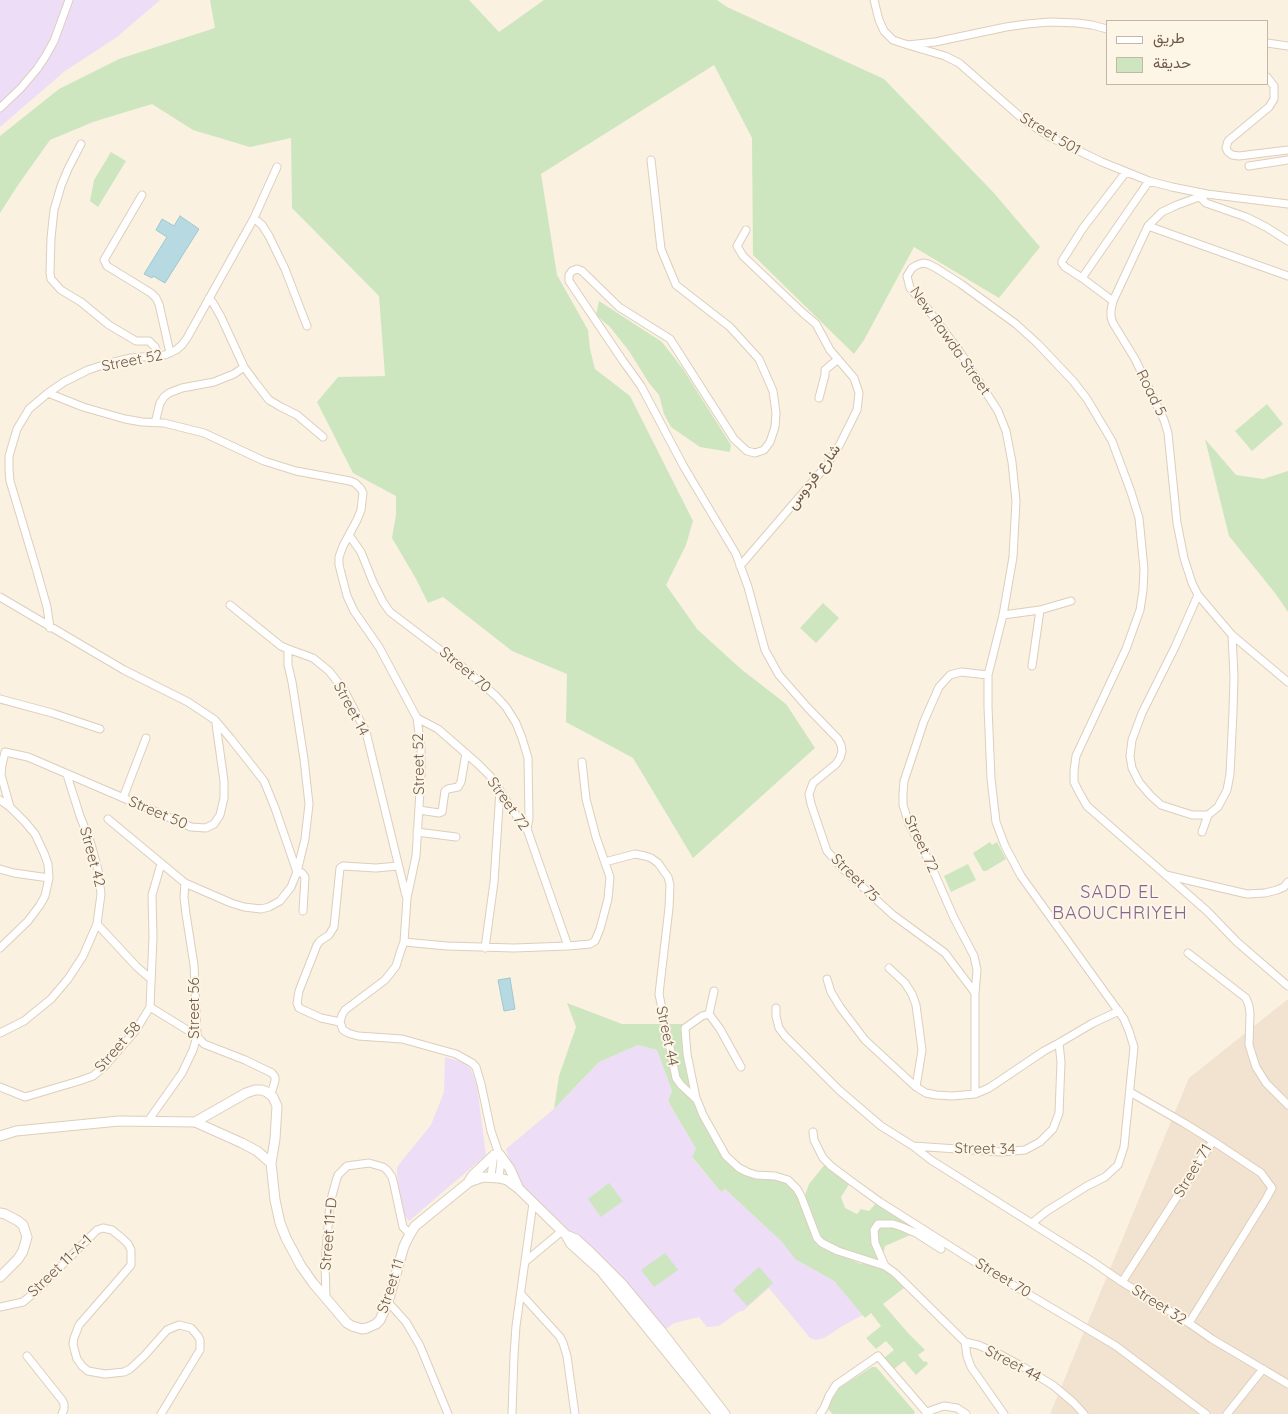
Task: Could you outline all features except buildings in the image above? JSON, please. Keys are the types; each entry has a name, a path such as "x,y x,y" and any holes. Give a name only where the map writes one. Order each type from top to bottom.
{"street":[{"path":"0,108 20,89 45,57 54,41 70,0"},
{"name":"Street 501","path":"874,0 884,32 893,40 946,56 959,63 1012,111 1050,137 1070,148 1149,181 1204,196"},
{"path":"908,44 935,42 1026,24 1077,23 1106,29"},
{"path":"1268,43 1288,46"},
{"path":"1268,78 1274,86 1274,99 1269,107 1228,141 1226,148 1228,152 1239,156 1288,150"},
{"path":"81,144 68,168 54,210 51,238 51,279 61,290 81,302 109,325 136,341 149,340 159,356"},
{"path":"651,160 661,249 676,285 730,327 759,359 773,391 776,413 775,427 770,442 764,450 747,451 734,439 670,340 619,307 582,271 577,269 572,271 569,275 569,281 622,361 641,386 684,467 736,554 740,566"},
{"path":"1249,166 1288,160"},
{"name":"Street 52","path":"50,628 47,607 10,481 8,469 10,450 16,430 30,410 48,393 64,382 88,370 106,364 131,358 159,356 170,353 182,345 254,218 277,168"},
{"path":"1113,301 1063,266 1062,263 1063,258 1097,209 1126,172"},
{"path":"1082,278 1149,181"},
{"path":"142,195 104,260 107,266 156,298 170,353"},
{"path":"1204,196 1206,203 1246,217 1288,241"},
{"name":"Road 5","path":"1288,204 1204,196 1162,212 1148,226 1110,310 1113,323 1134,359 1164,420 1168,433 1180,538 1188,573 1198,595 1232,635 1288,682"},
{"path":"254,218 262,225 269,236 285,269 308,326"},
{"path":"1148,226 1288,276"},
{"name":"شارع فردوس","path":"740,566 826,466 840,444 857,410 859,393 854,378 830,350 816,324 743,256 737,246 746,230"},
{"name":"New Rawda Street","path":"1032,1224 1046,1211 1087,1186 1106,1177 1118,1165 1124,1147 1134,1047 1124,1019 1119,1011 1021,876 1005,846 996,822 991,779 988,675 1013,557 1016,501 1012,462 1006,431 998,411 960,352 910,288 907,276 916,265 923,262 928,264 961,284 1016,324 1073,381 1087,398 1112,441 1140,518 1144,569 1140,610 1126,649 1076,756 1074,782 1087,806 1288,986"},
{"path":"209,298 214,303 244,367 270,400 297,415 323,437"},
{"path":"819,398 825,375 824,370 838,359"},
{"path":"48,393 82,407 119,417 155,423 160,403 169,393 186,386 214,382 234,374 244,367"},
{"name":"Street 52","path":"155,423 164,423 204,433 264,461 296,471 350,481 361,489 362,501 358,520 343,546 339,565 347,596 363,626 379,647 418,718 421,774 416,856 407,898 404,942 396,966 385,980 345,1010 340,1022"},
{"name":"Street 70","path":"350,535 361,552 373,582 390,612 460,665 496,696 516,723 528,758 529,818 527,828"},
{"path":"736,554 751,554"},
{"name":"Street 75","path":"740,566 748,587 765,650 779,675 838,739 841,745 842,751 836,764 813,783 809,794 827,851 844,870 893,915 945,953 975,993"},
{"path":"1198,595 1175,647 1142,713 1132,740 1130,756 1132,768 1139,782 1161,805 1192,815 1208,815"},
{"path":"0,597 124,670 188,702 215,720 264,781 297,872"},
{"path":"1002,615 1040,610 1071,601"},
{"name":"Street 14","path":"230,605 282,646 314,658 336,679 352,704 366,732 407,898"},
{"path":"1032,666 1040,610"},
{"path":"1202,832 1208,815 1218,807 1227,790 1230,774 1234,695 1232,635"},
{"path":"108,819 185,883 244,907 262,909 280,902 291,887 297,872 305,839 308,804 304,759 288,665 288,648"},
{"name":"Street 72","path":"975,993 977,970 974,956 954,918 921,844 909,824 903,805 903,793 904,781 924,721 939,686 950,675 962,672 988,675"},
{"path":"0,699 52,712 100,729"},
{"name":"Street 72","path":"418,718 438,729 490,776 527,828 568,946"},
{"name":"Street 50","path":"10,807 1,781 1,770 5,752 28,757 191,827 206,828 214,824 220,815 224,798 224,781 215,720"},
{"path":"123,798 146,738"},
{"path":"419,810 442,812 445,791 458,786 462,782 466,753"},
{"path":"404,942 447,946 514,948 568,946 590,944 594,941 598,934 608,899 610,877 596,837 586,799 582,762"},
{"name":"Street 42","path":"0,1033 24,1021 51,999 68,980 83,956 97,924 102,894 98,870 67,775"},
{"path":"485,948 494,882 500,790"},
{"path":"0,800 26,822 35,834 48,864 49,878 45,896 40,905 28,922 0,948"},
{"path":"417,832 456,837"},
{"name":"Street 44","path":"605,862 635,854 645,856 658,863 668,877 670,885 669,908 658,994 676,1078 697,1100 703,1115 726,1156 734,1164 747,1172 788,1180 797,1189 817,1238 822,1243 838,1251 885,1266 903,1279 965,1342 993,1351 1025,1368 1054,1386 1084,1414"},
{"name":"Street 58","path":"0,1087 25,1096 93,1076 104,1067 136,1030 150,1007 152,895 161,864"},
{"path":"398,866 376,868 342,866 340,868 334,927 329,935 317,945 297,1000 297,1005 299,1008 321,1018 340,1022 343,1030 348,1033 358,1036 402,1040 456,1054 472,1063 476,1067 481,1084 497,1154 495,1177 513,1184 564,1233 571,1244 616,1288 717,1414"},
{"path":"0,869 49,878"},
{"path":"297,872 302,873 305,877 303,911"},
{"path":"1166,875 1247,894 1277,890 1284,887 1288,882"},
{"name":"Street 56","path":"148,1121 182,1072 193,1050 197,1036 194,965 184,897 185,883"},
{"path":"97,924 137,967 151,979"},
{"path":"1188,953 1246,998 1250,1006 1249,1045 1256,1067 1266,1083 1288,1105"},
{"path":"890,968 905,983 916,1005 922,1050 916,1087"},
{"path":"827,980 840,1008 865,1040 916,1087 926,1093 936,1095 975,1094 989,1088 1044,1051 1093,1023 1119,1011"},
{"path":"714,991 709,1014 720,1029 741,1067"},
{"path":"975,993 975,1094"},
{"path":"150,1007 197,1036 204,1044 245,1060 272,1073 275,1077 271,1094 262,1090 246,1093 195,1122"},
{"name":"Street 34","path":"776,1008 776,1016 785,1036 865,1114 931,1160 1032,1224"},
{"path":"697,1100 687,1054 685,1028 702,1016 709,1014"},
{"name":"Street 34","path":"913,1146 1001,1152 1025,1150 1040,1142 1053,1129 1059,1112 1061,1062 1059,1044"},
{"path":"975,1080 989,1088"},
{"name":"Street 71","path":"1122,1282 1213,1141 1130,1092"},
{"name":"Street 11","path":"271,1094 277,1106 271,1163 275,1200 280,1223 301,1266 313,1284 347,1323 356,1328 367,1328 380,1320 388,1302 400,1257 415,1226 469,1182 476,1179 495,1177"},
{"path":"0,1136 16,1131 120,1121 195,1122 257,1151 271,1163"},
{"name":"Street 70","path":"813,1132 814,1140 823,1158 851,1182 986,1268 1116,1346 1206,1414"},
{"path":"1189,1323 1272,1188 1261,1173 1213,1141"},
{"path":"469,1182 497,1154"},
{"path":"497,1154 510,1169 519,1190"},
{"name":"Street 11-D","path":"326,1298 325,1263 330,1203 338,1176 348,1166 369,1163 387,1170 392,1177 403,1227 410,1234"},
{"path":"512,1414 516,1326 533,1203"},
{"path":"0,1213 23,1225 27,1237 23,1251 18,1259 0,1278"},
{"path":"885,1266 875,1243 874,1230 878,1224 893,1224 902,1227 942,1249"},
{"name":"Street 32","path":"1032,1224 1212,1339 1288,1384"},
{"name":"Street 11-A-1","path":"0,1307 22,1302 35,1292 97,1230 103,1228 112,1230 128,1244 131,1250 131,1264 80,1325 74,1338 75,1352 82,1366 88,1371 105,1374 124,1372 145,1355 167,1330 179,1325 191,1328 200,1340 200,1350 161,1414"},
{"path":"525,1262 564,1233"},
{"path":"564,1233 576,1239 623,1285 661,1330 725,1414"},
{"path":"521,1294 563,1343 568,1356 575,1414"},
{"path":"388,1302 406,1322 420,1346 448,1414"},
{"path":"965,1342 971,1367 1004,1414"},
{"path":"27,1356 62,1400 64,1408 62,1414"},
{"path":"824,1412 829,1396 836,1385 878,1356 926,1414 938,1407 944,1406 957,1408 966,1414"},
{"path":"1227,1414 1263,1369"}],"shaded area":[{"path":"0,0 160,0 117,37 65,71 0,127"},
{"path":"1288,999 1288,1414 1050,1414 1189,1078"},
{"path":"638,1045 657,1050 672,1091 668,1101 696,1149 692,1158 721,1192 725,1189 782,1242 795,1259 834,1281 863,1315 824,1338 816,1340 810,1338 769,1288 743,1311 738,1312 719,1326 707,1327 699,1317 674,1323 662,1332 519,1189 506,1149 554,1109 599,1062"},
{"path":"445,1057 462,1062 471,1069 477,1086 486,1155 409,1221 398,1206 397,1167 431,1125 444,1092"}],"green space":[{"path":"210,0 469,0 499,32 544,0 717,0 727,7 884,79 993,192 1040,247 999,298 914,247 864,340 854,354 753,255 752,138 714,65 541,174 557,275 588,330 595,369 630,396 693,521 686,545 666,585 697,629 741,669 786,704 815,748 693,858 633,758 566,722 567,674 512,651 443,597 428,603 392,538 396,515 396,496 353,473 317,402 338,377 385,376 379,296 292,208 291,138 250,147 193,130 152,104 93,122 50,140 0,213 0,136 59,89 119,59 215,28"},
{"path":"111,152 126,161 98,207 90,201 94,180"},
{"path":"599,301 662,342 683,369 731,445 730,452 700,447 671,427 664,414 659,395 649,383 629,351 610,327 596,315"},
{"path":"1267,404 1283,424 1252,451 1235,431"},
{"path":"1205,439 1236,475 1263,479 1288,471 1288,612 1229,536"},
{"path":"823,603 839,618 816,643 800,628"},
{"path":"990,842 992,845 997,842 1006,859 983,871 973,853"},
{"path":"968,864 976,880 951,892 944,876"},
{"path":"567,1003 622,1024 682,1024 694,1101 726,1156 755,1171 781,1174 795,1190 817,1245 861,1264 865,1260 821,1241 804,1198 809,1184 826,1163 851,1181 841,1197 845,1208 857,1214 861,1209 869,1211 877,1202 924,1229 885,1246 881,1263 908,1285 883,1304 925,1350 918,1355 928,1364 916,1375 904,1361 894,1369 884,1358 894,1350 886,1341 876,1349 866,1338 881,1326 871,1313 865,1318 834,1281 795,1259 782,1242 725,1189 721,1192 692,1157 696,1149 668,1101 672,1091 657,1050 638,1045 599,1062 554,1109 559,1076 576,1027"},
{"path":"609,1183 623,1201 601,1217 588,1199"},
{"path":"665,1253 678,1270 654,1287 641,1270"},
{"path":"759,1267 773,1283 747,1306 733,1290"},
{"path":"872,1367 876,1367 915,1412 914,1414 833,1414 827,1408 839,1388"}],"water":[{"path":"180,216 199,229 165,283 153,276 152,278 144,274 167,237 156,230 162,219 174,226"},
{"path":"510,978 515,1009 504,1011 498,980"}],"district":[{"name":"SADD EL BAOUCHRIYEH","path":"1120,903"}]}
